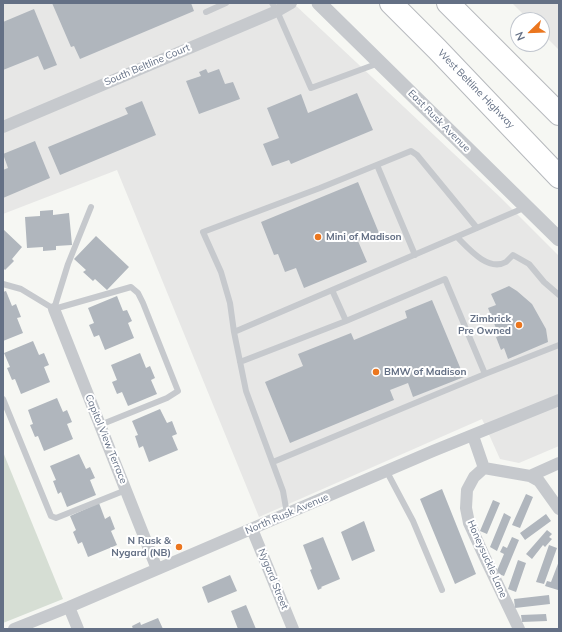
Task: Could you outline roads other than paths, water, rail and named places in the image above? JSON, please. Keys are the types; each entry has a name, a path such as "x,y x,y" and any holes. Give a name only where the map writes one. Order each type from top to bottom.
{"highway":[{"path":"384,3 437,49"},
{"name":"West Beltline Highway","path":"391,3 559,177"},
{"path":"448,3 557,112"},
{"path":"466,3 557,112"}],"street":[{"name":"South Beltline Court","path":"3,127 275,7 291,3"},
{"name":"East Rusk Avenue","path":"319,3 559,239"},
{"name":"Capitol View Terrace","path":"54,309 157,569"},
{"name":"North Rusk Avenue","path":"14,629 559,400"},
{"path":"473,436 484,468 530,476 539,481 559,509"},
{"path":"530,476 559,463"},
{"name":"Honeysuckle Lane","path":"484,468 474,477 467,490 466,508 470,523 486,562 519,629"},
{"name":"Nygard Street","path":"252,529 293,629"},
{"path":"69,607 78,629"}],"lane":[{"path":"206,12 226,3"},
{"path":"275,7 311,88 380,63"},
{"path":"287,514 283,491 246,390 234,332 230,303 221,272 203,232 320,188 411,151 417,155 477,228"},
{"path":"377,165 415,255"},
{"path":"54,309 68,264 91,207"},
{"path":"234,332 526,207"},
{"path":"457,237 484,261 495,265 505,262 513,255 529,264 544,282 559,295"},
{"path":"240,362 346,321 445,279 485,374"},
{"path":"3,284 16,286 54,309 131,287 138,293 178,391 167,398 100,425"},
{"path":"332,290 346,321"},
{"path":"273,462 559,345"},
{"path":"3,399 53,518 126,490"},
{"path":"387,472 413,521 442,590"}],"place":[{"name":"Mini of Madison","path":"318,237"},
{"name":"Zimbrick Pre Owned","path":"519,325"},
{"name":"BMW of Madison","path":"376,372"},
{"name":"N Rusk & Nygard (NB)","path":"179,547"}]}
